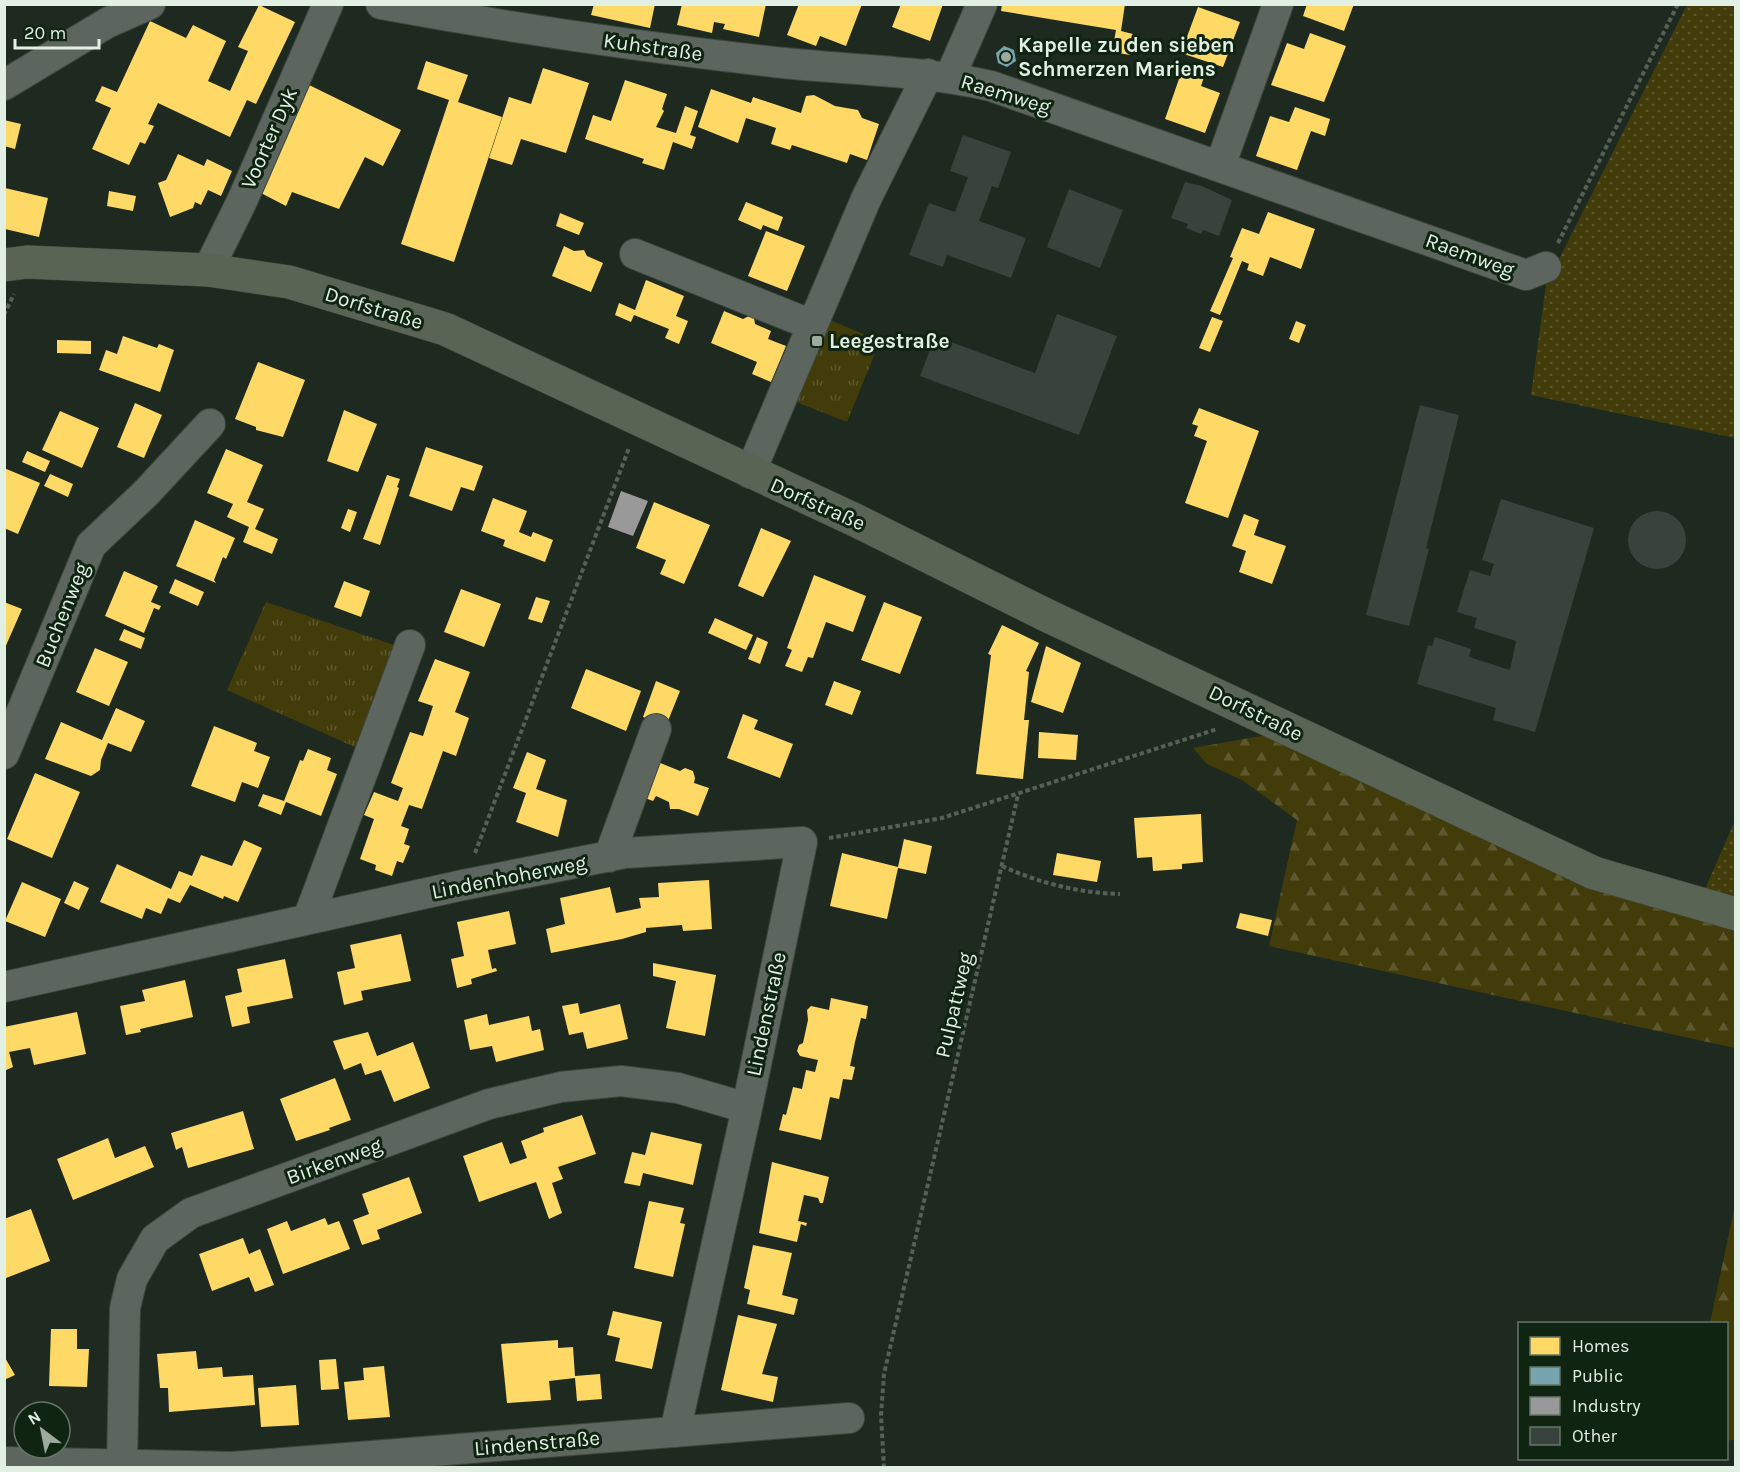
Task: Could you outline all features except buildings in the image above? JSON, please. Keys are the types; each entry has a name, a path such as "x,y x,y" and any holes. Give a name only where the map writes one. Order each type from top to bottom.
{"main road":[{"name":"Dorfstraße","path":"4,265 27,262 208,270 289,282 445,329 855,520 1047,615 1191,681 1256,715 1594,873 1736,914"}],"street":[{"path":"4,85 107,23 150,4"},
{"name":"Voorter Dyk","path":"208,270 242,201 328,4"},
{"name":"Kuhstraße","path":"381,4 654,48 787,64 939,75"},
{"path":"750,473 866,199 982,4"},
{"path":"1220,166 1278,4"},
{"name":"Raemweg","path":"939,75 991,86 1526,274 1546,267"},
{"path":"635,254 812,325"},
{"name":"Buchenweg","path":"4,754 91,545 146,493 210,424"},
{"path":"308,919 410,645"},
{"path":"609,857 656,729"},
{"name":"Lindenhoherweg","path":"4,987 463,885 609,857 801,842"},
{"name":"Lindenstraße","path":"675,1432 747,1108 801,842"},
{"name":"Birkenweg","path":"122,1464 125,1308 132,1279 155,1239 191,1213 489,1104 561,1087 621,1081 678,1088 747,1108"},
{"name":"Lindenstraße","path":"4,1462 232,1467 849,1418"}],"path":[{"name":"Raemweg","path":"1546,267 1678,4"},
{"path":"463,885 640,420"},
{"path":"801,842 942,818 1018,795 1256,715"},
{"name":"Pulpattweg","path":"884,1467 881,1415 884,1374 1018,795"},
{"path":"1002,866 1061,886 1091,893 1120,894"}],"green space":[{"path":"1687,5 1735,5 1735,438 1531,395 1546,285"},
{"path":"830,320 880,341 847,422 796,402"},
{"path":"266,602 400,647 357,748 227,690"},
{"path":"1311,727 1595,856 1705,889 1735,903 1735,1048 1269,946 1297,820 1242,780 1207,764 1193,748"},
{"path":"1735,821 1735,903 1705,889"},
{"path":"1735,1205 1736,1439 1728,1441 1728,1322 1710,1322"}],"place":[{"name":"Kapelle zu den sieben Schmerzen Mariens","path":"1006,57"},
{"name":"Leegestraße","path":"817,341"}]}
